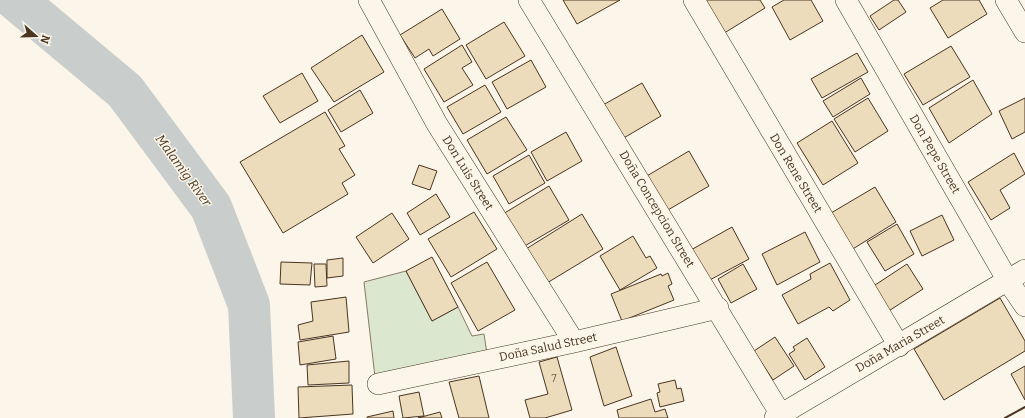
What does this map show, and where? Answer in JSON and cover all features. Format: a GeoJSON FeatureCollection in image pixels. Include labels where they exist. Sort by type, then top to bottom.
{"type":"FeatureCollection","features":[{"type":"Feature","properties":{"kind":"street","name":"Don Luis Street"},"geometry":{"type":"LineString","coordinates":[[369,0],[437,124],[574,342]]}},
{"type":"Feature","properties":{"kind":"street","name":"Doña Concepcion Street"},"geometry":{"type":"LineString","coordinates":[[529,0],[718,308],[779,417]]}},
{"type":"Feature","properties":{"kind":"street","name":"Don Rene Street"},"geometry":{"type":"LineString","coordinates":[[694,0],[899,346]]}},
{"type":"Feature","properties":{"kind":"street","name":"Don Pepe Street"},"geometry":{"type":"LineString","coordinates":[[846,0],[1017,276],[1025,306]]}},
{"type":"Feature","properties":{"kind":"street"},"geometry":{"type":"LineString","coordinates":[[1006,0],[1025,32]]}},
{"type":"Feature","properties":{"kind":"street","name":"Doña Maria Street"},"geometry":{"type":"LineString","coordinates":[[779,417],[1017,276]]}},
{"type":"Feature","properties":{"kind":"street","name":"Doña Salud Street"},"geometry":{"type":"LineString","coordinates":[[378,384],[574,342],[718,308]]}},
{"type":"Feature","properties":{"kind":"green space"},"geometry":{"type":"Polygon","coordinates":[[[406,271],[432,321],[458,307],[472,336],[484,334],[487,354],[375,377],[364,282],[406,271]]]}},
{"type":"Feature","properties":{"kind":"building"},"geometry":{"type":"Polygon","coordinates":[[[563,0],[620,0],[577,24],[563,0]]]}},
{"type":"Feature","properties":{"kind":"building"},"geometry":{"type":"Polygon","coordinates":[[[704,0],[760,0],[765,8],[721,35],[704,0]]]}},
{"type":"Feature","properties":{"kind":"building"},"geometry":{"type":"Polygon","coordinates":[[[784,0],[811,0],[823,21],[790,40],[772,7],[784,0]]]}},
{"type":"Feature","properties":{"kind":"building"},"geometry":{"type":"Polygon","coordinates":[[[894,0],[898,0],[906,12],[879,30],[870,16],[894,0]]]}},
{"type":"Feature","properties":{"kind":"building"},"geometry":{"type":"Polygon","coordinates":[[[943,0],[979,0],[987,14],[948,38],[930,8],[943,0]]]}},
{"type":"Feature","properties":{"kind":"building"},"geometry":{"type":"Polygon","coordinates":[[[442,9],[460,39],[433,56],[429,49],[415,58],[400,35],[442,9]]]}},
{"type":"Feature","properties":{"kind":"building"},"geometry":{"type":"Polygon","coordinates":[[[504,22],[525,56],[486,79],[466,45],[504,22]]]}},
{"type":"Feature","properties":{"kind":"building"},"geometry":{"type":"Polygon","coordinates":[[[362,35],[384,72],[334,102],[311,68],[362,35]]]}},
{"type":"Feature","properties":{"kind":"building"},"geometry":{"type":"Polygon","coordinates":[[[462,45],[472,62],[462,68],[473,85],[444,102],[424,69],[462,45]]]}},
{"type":"Feature","properties":{"kind":"building"},"geometry":{"type":"Polygon","coordinates":[[[951,46],[970,77],[923,105],[904,74],[951,46]]]}},
{"type":"Feature","properties":{"kind":"building"},"geometry":{"type":"Polygon","coordinates":[[[857,53],[868,72],[822,98],[811,79],[857,53]]]}},
{"type":"Feature","properties":{"kind":"building"},"geometry":{"type":"Polygon","coordinates":[[[531,60],[546,87],[507,109],[492,82],[531,60]]]}},
{"type":"Feature","properties":{"kind":"building"},"geometry":{"type":"Polygon","coordinates":[[[302,73],[318,101],[280,123],[263,96],[302,73]]]}},
{"type":"Feature","properties":{"kind":"building"},"geometry":{"type":"Polygon","coordinates":[[[861,78],[870,94],[833,117],[823,101],[861,78]]]}},
{"type":"Feature","properties":{"kind":"building"},"geometry":{"type":"Polygon","coordinates":[[[973,80],[992,114],[949,143],[929,108],[973,80]]]}},
{"type":"Feature","properties":{"kind":"building"},"geometry":{"type":"Polygon","coordinates":[[[642,83],[661,116],[622,139],[603,105],[642,83]]]}},
{"type":"Feature","properties":{"kind":"building"},"geometry":{"type":"Polygon","coordinates":[[[485,85],[501,112],[463,134],[447,107],[485,85]]]}},
{"type":"Feature","properties":{"kind":"building"},"geometry":{"type":"Polygon","coordinates":[[[360,90],[373,113],[341,132],[328,110],[360,90]]]}},
{"type":"Feature","properties":{"kind":"building"},"geometry":{"type":"Polygon","coordinates":[[[868,98],[888,131],[855,152],[834,119],[868,98]]]}},
{"type":"Feature","properties":{"kind":"building"},"geometry":{"type":"Polygon","coordinates":[[[1025,98],[1025,132],[1012,139],[999,111],[1025,98]]]}},
{"type":"Feature","properties":{"kind":"building"},"geometry":{"type":"Polygon","coordinates":[[[325,112],[345,146],[339,149],[355,175],[342,183],[348,194],[283,233],[240,162],[325,112]]]}},
{"type":"Feature","properties":{"kind":"building"},"geometry":{"type":"Polygon","coordinates":[[[506,117],[527,150],[487,174],[467,140],[506,117]]]}},
{"type":"Feature","properties":{"kind":"building"},"geometry":{"type":"Polygon","coordinates":[[[832,121],[858,163],[823,185],[797,143],[832,121]]]}},
{"type":"Feature","properties":{"kind":"building"},"geometry":{"type":"Polygon","coordinates":[[[566,132],[582,161],[547,181],[531,152],[566,132]]]}},
{"type":"Feature","properties":{"kind":"building"},"geometry":{"type":"Polygon","coordinates":[[[689,151],[709,186],[661,214],[640,180],[689,151]]]}},
{"type":"Feature","properties":{"kind":"building"},"geometry":{"type":"Polygon","coordinates":[[[1014,153],[1025,174],[1000,190],[1010,208],[991,220],[968,182],[1014,153]]]}},
{"type":"Feature","properties":{"kind":"building"},"geometry":{"type":"Polygon","coordinates":[[[529,155],[545,183],[509,204],[493,176],[529,155]]]}},
{"type":"Feature","properties":{"kind":"building"},"geometry":{"type":"Polygon","coordinates":[[[419,165],[437,171],[430,190],[412,184],[419,165]]]}},
{"type":"Feature","properties":{"kind":"building"},"geometry":{"type":"Polygon","coordinates":[[[549,186],[569,220],[523,247],[503,214],[549,186]]]}},
{"type":"Feature","properties":{"kind":"building"},"geometry":{"type":"Polygon","coordinates":[[[875,187],[896,222],[848,252],[826,216],[875,187]]]}},
{"type":"Feature","properties":{"kind":"building"},"geometry":{"type":"Polygon","coordinates":[[[436,194],[450,217],[420,235],[407,213],[436,194]]]}},
{"type":"Feature","properties":{"kind":"building"},"geometry":{"type":"Polygon","coordinates":[[[474,212],[497,249],[451,277],[428,239],[474,212]]]}},
{"type":"Feature","properties":{"kind":"building"},"geometry":{"type":"Polygon","coordinates":[[[392,213],[409,239],[373,263],[356,237],[392,213]]]}},
{"type":"Feature","properties":{"kind":"building"},"geometry":{"type":"Polygon","coordinates":[[[582,214],[603,249],[547,283],[526,249],[582,214]]]}},
{"type":"Feature","properties":{"kind":"building"},"geometry":{"type":"Polygon","coordinates":[[[942,215],[954,240],[922,256],[910,231],[942,215]]]}},
{"type":"Feature","properties":{"kind":"building"},"geometry":{"type":"Polygon","coordinates":[[[897,224],[914,254],[885,271],[867,242],[897,224]]]}},
{"type":"Feature","properties":{"kind":"building"},"geometry":{"type":"Polygon","coordinates":[[[732,227],[749,259],[706,282],[689,251],[732,227]]]}},
{"type":"Feature","properties":{"kind":"building"},"geometry":{"type":"Polygon","coordinates":[[[805,232],[820,262],[777,285],[762,254],[805,232]]]}},
{"type":"Feature","properties":{"kind":"building"},"geometry":{"type":"Polygon","coordinates":[[[633,236],[646,258],[650,256],[657,268],[620,290],[600,256],[633,236]]]}},
{"type":"Feature","properties":{"kind":"building"},"geometry":{"type":"Polygon","coordinates":[[[432,257],[458,307],[432,321],[406,271],[432,257]]]}},
{"type":"Feature","properties":{"kind":"building"},"geometry":{"type":"Polygon","coordinates":[[[343,258],[343,276],[327,278],[327,260],[343,258]]]}},
{"type":"Feature","properties":{"kind":"building"},"geometry":{"type":"Polygon","coordinates":[[[281,262],[312,263],[310,285],[280,284],[281,262]]]}},
{"type":"Feature","properties":{"kind":"building"},"geometry":{"type":"Polygon","coordinates":[[[487,262],[515,310],[478,331],[451,283],[487,262]]]}},
{"type":"Feature","properties":{"kind":"building"},"geometry":{"type":"Polygon","coordinates":[[[830,263],[850,300],[833,311],[829,307],[798,324],[782,295],[811,279],[810,274],[830,263]]]}},
{"type":"Feature","properties":{"kind":"building"},"geometry":{"type":"Polygon","coordinates":[[[314,264],[326,264],[327,286],[315,287],[314,264]]]}},
{"type":"Feature","properties":{"kind":"building"},"geometry":{"type":"Polygon","coordinates":[[[743,264],[757,289],[731,303],[718,279],[743,264]]]}},
{"type":"Feature","properties":{"kind":"building"},"geometry":{"type":"Polygon","coordinates":[[[907,264],[923,289],[887,312],[872,287],[907,264]]]}},
{"type":"Feature","properties":{"kind":"building"},"geometry":{"type":"Polygon","coordinates":[[[668,273],[672,284],[668,286],[674,300],[622,321],[611,294],[661,274],[662,276],[668,273]]]}},
{"type":"Feature","properties":{"kind":"building"},"geometry":{"type":"Polygon","coordinates":[[[346,297],[349,332],[300,340],[298,325],[313,321],[311,302],[346,297]]]}},
{"type":"Feature","properties":{"kind":"building"},"geometry":{"type":"Polygon","coordinates":[[[1000,298],[1025,341],[1025,351],[944,400],[914,349],[1000,298]]]}},
{"type":"Feature","properties":{"kind":"building"},"geometry":{"type":"Polygon","coordinates":[[[333,336],[336,359],[300,365],[298,342],[333,336]]]}},
{"type":"Feature","properties":{"kind":"building"},"geometry":{"type":"Polygon","coordinates":[[[775,337],[794,366],[773,380],[754,351],[775,337]]]}},
{"type":"Feature","properties":{"kind":"building"},"geometry":{"type":"Polygon","coordinates":[[[807,338],[825,367],[805,380],[789,354],[795,350],[793,347],[807,338]]]}},
{"type":"Feature","properties":{"kind":"building"},"geometry":{"type":"Polygon","coordinates":[[[616,347],[632,396],[604,406],[590,357],[616,347]]]}},
{"type":"Feature","properties":{"kind":"building"},"geometry":{"type":"Polygon","coordinates":[[[557,357],[572,410],[545,418],[530,418],[525,400],[548,394],[539,362],[557,357]]]}},
{"type":"Feature","properties":{"kind":"building"},"geometry":{"type":"Polygon","coordinates":[[[349,361],[349,383],[308,385],[307,365],[349,361]]]}},
{"type":"Feature","properties":{"kind":"building"},"geometry":{"type":"Polygon","coordinates":[[[1025,366],[1025,400],[1011,374],[1025,366]]]}},
{"type":"Feature","properties":{"kind":"building"},"geometry":{"type":"Polygon","coordinates":[[[479,376],[489,418],[459,418],[449,382],[479,376]]]}},
{"type":"Feature","properties":{"kind":"building"},"geometry":{"type":"Polygon","coordinates":[[[675,380],[677,389],[681,388],[684,401],[660,407],[657,393],[660,392],[658,384],[675,380]]]}},
{"type":"Feature","properties":{"kind":"building"},"geometry":{"type":"Polygon","coordinates":[[[352,385],[353,414],[299,418],[298,387],[352,385]]]}},
{"type":"Feature","properties":{"kind":"building"},"geometry":{"type":"Polygon","coordinates":[[[419,392],[424,416],[403,418],[399,396],[419,392]]]}},
{"type":"Feature","properties":{"kind":"building"},"geometry":{"type":"Polygon","coordinates":[[[651,399],[655,412],[665,409],[668,418],[619,418],[617,410],[651,399]]]}},
{"type":"Feature","properties":{"kind":"building"},"geometry":{"type":"Polygon","coordinates":[[[393,411],[394,418],[367,418],[367,417],[393,411]]]}},
{"type":"Feature","properties":{"kind":"building"},"geometry":{"type":"Polygon","coordinates":[[[440,412],[442,418],[418,418],[440,412]]]}},
{"type":"Feature","properties":{"kind":"waterway","name":"Malamig River"},"geometry":{"type":"LineString","coordinates":[[16,0],[125,91],[211,207],[249,305],[254,418]]}},
{"type":"Feature","properties":{"kind":"wall"},"geometry":{"type":"LineString","coordinates":[[1005,418],[1025,407]]}}]}
